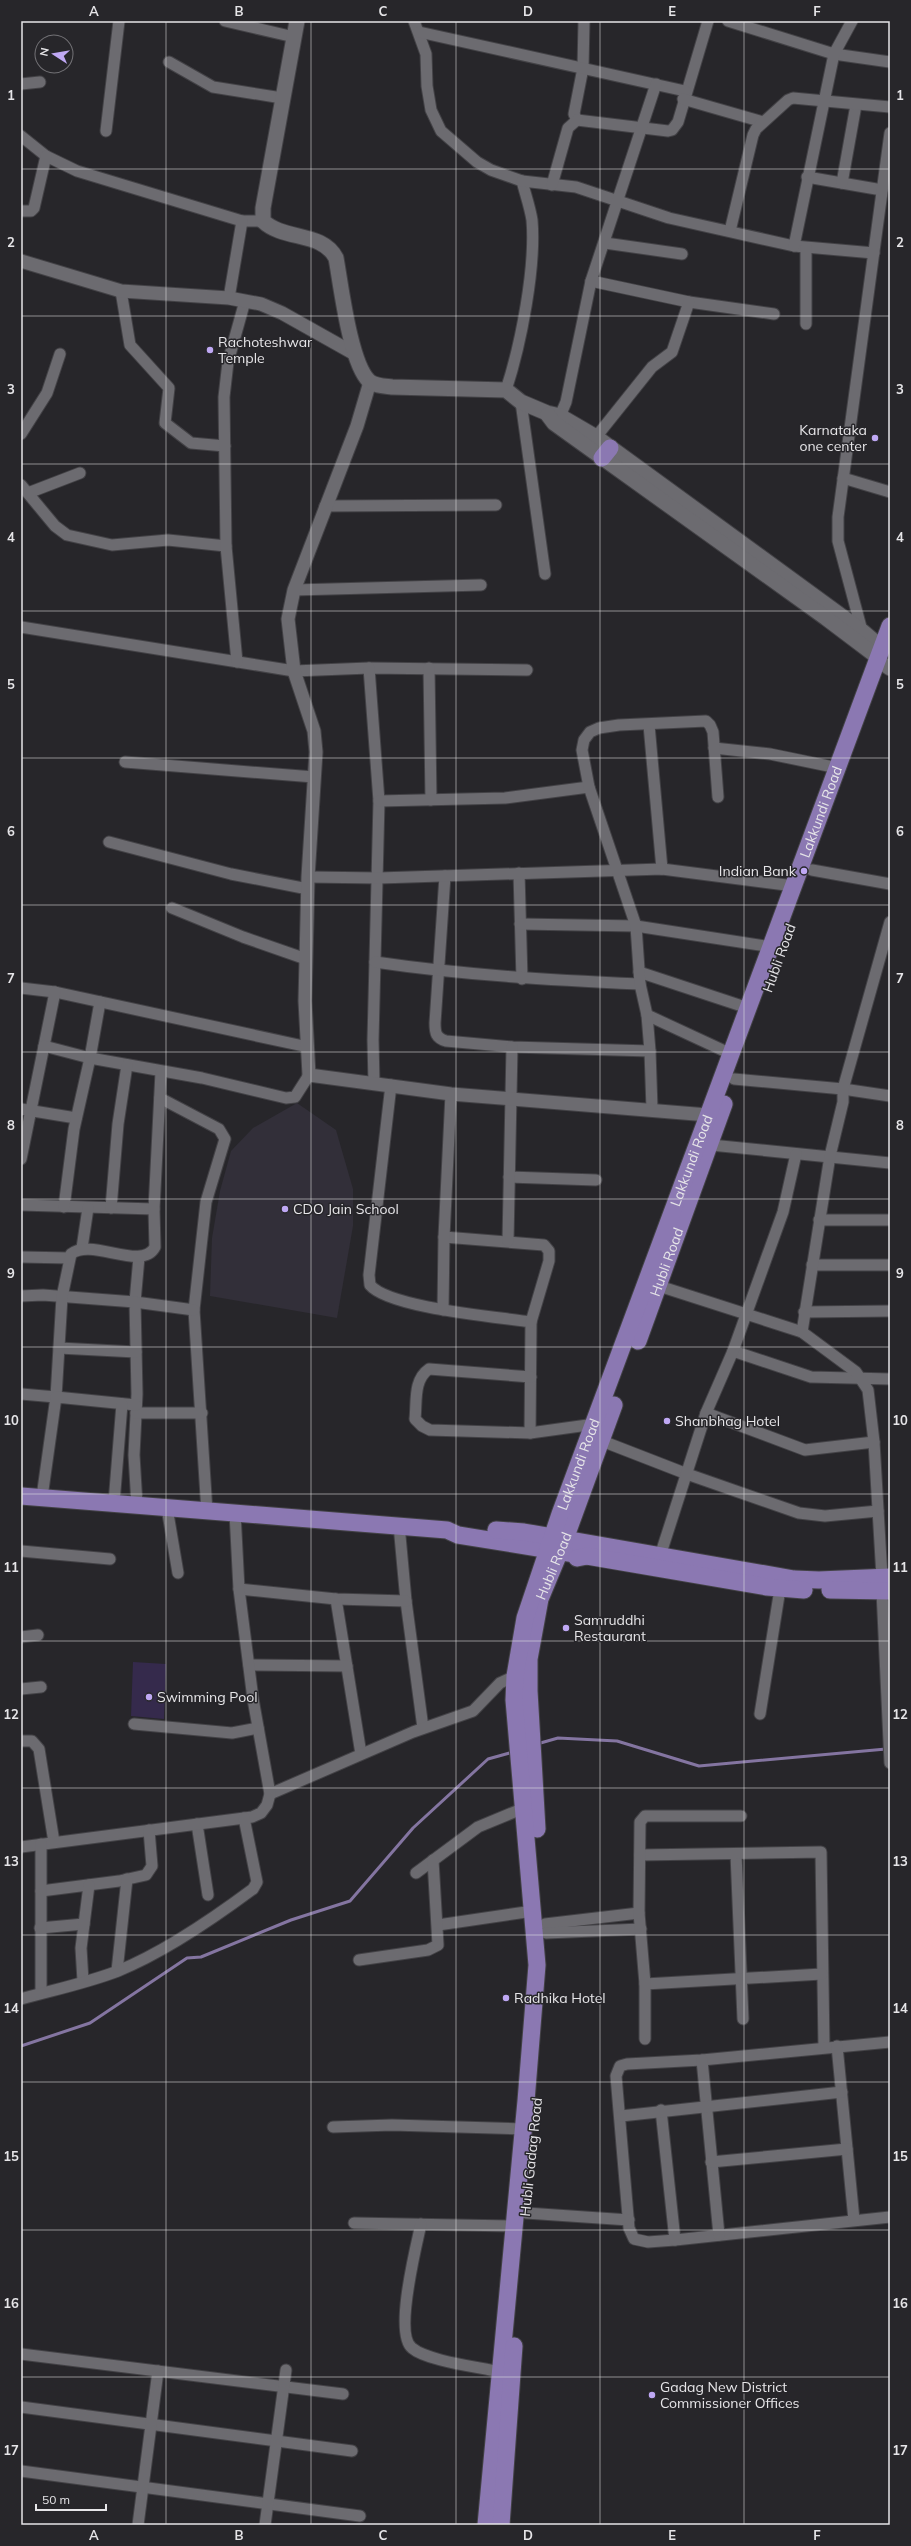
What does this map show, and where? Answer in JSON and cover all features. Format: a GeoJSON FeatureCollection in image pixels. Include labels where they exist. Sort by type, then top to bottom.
{"type":"FeatureCollection","features":[{"type":"Feature","properties":{"kind":"main road"},"geometry":{"type":"LineString","coordinates":[[297,21],[263,208],[263,221],[275,229],[318,242],[333,252],[336,258],[355,354],[362,373],[370,382],[380,386],[392,387],[506,390],[521,402],[553,414],[596,437],[606,453],[826,618],[886,659]]}},
{"type":"Feature","properties":{"kind":"main road"},"geometry":{"type":"LineString","coordinates":[[553,414],[554,423],[606,453],[862,631],[886,659]]}},
{"type":"Feature","properties":{"kind":"main road","name":"Lakkundi Road"},"geometry":{"type":"LineString","coordinates":[[568,1514],[595,1424],[708,1115],[838,768],[886,659],[890,626]]}},
{"type":"Feature","properties":{"kind":"main road","name":"Hubli Road"},"geometry":{"type":"LineString","coordinates":[[528,1785],[531,1652],[543,1578],[568,1514],[602,1440],[812,870],[886,659]]}},
{"type":"Feature","properties":{"kind":"main road"},"geometry":{"type":"LineString","coordinates":[[21,1496],[447,1530],[458,1535],[523,1538],[780,1589],[886,1584]]}},
{"type":"Feature","properties":{"kind":"main road"},"geometry":{"type":"LineString","coordinates":[[523,1538],[568,1514],[589,1550]]}},
{"type":"Feature","properties":{"kind":"main road"},"geometry":{"type":"LineString","coordinates":[[523,1538],[534,1554],[543,1578]]}},
{"type":"Feature","properties":{"kind":"main road"},"geometry":{"type":"LineString","coordinates":[[528,1785],[514,1700],[515,1676],[525,1618],[543,1578],[589,1550],[660,1556],[794,1579],[886,1584]]}},
{"type":"Feature","properties":{"kind":"main road","name":"Hubli Gadag Road"},"geometry":{"type":"LineString","coordinates":[[486,2525],[537,1965],[524,1808],[528,1785]]}},
{"type":"Feature","properties":{"kind":"main road","name":"Hubli Gadag Road"},"geometry":{"type":"LineString","coordinates":[[501,2525],[546,1984],[546,1928],[528,1785]]}},
{"type":"Feature","properties":{"kind":"street"},"geometry":{"type":"LineString","coordinates":[[106,131],[119,21]]}},
{"type":"Feature","properties":{"kind":"street"},"geometry":{"type":"LineString","coordinates":[[225,21],[294,37]]}},
{"type":"Feature","properties":{"kind":"street"},"geometry":{"type":"LineString","coordinates":[[414,21],[426,54],[427,86],[431,110],[441,131],[477,162],[491,170],[522,181],[576,187],[619,200],[669,218],[794,246],[874,253]]}},
{"type":"Feature","properties":{"kind":"street"},"geometry":{"type":"LineString","coordinates":[[577,120],[575,108],[583,68],[584,21]]}},
{"type":"Feature","properties":{"kind":"street"},"geometry":{"type":"LineString","coordinates":[[552,185],[568,128],[577,120],[672,130],[678,122],[684,95],[708,21]]}},
{"type":"Feature","properties":{"kind":"street"},"geometry":{"type":"LineString","coordinates":[[728,21],[834,54],[890,62]]}},
{"type":"Feature","properties":{"kind":"street"},"geometry":{"type":"LineString","coordinates":[[794,246],[807,177],[834,54],[852,21]]}},
{"type":"Feature","properties":{"kind":"street"},"geometry":{"type":"LineString","coordinates":[[419,32],[656,84],[764,122]]}},
{"type":"Feature","properties":{"kind":"street"},"geometry":{"type":"LineString","coordinates":[[169,62],[213,87],[282,98]]}},
{"type":"Feature","properties":{"kind":"street"},"geometry":{"type":"LineString","coordinates":[[21,84],[40,82]]}},
{"type":"Feature","properties":{"kind":"street"},"geometry":{"type":"LineString","coordinates":[[553,414],[566,402],[592,281],[644,126],[656,84]]}},
{"type":"Feature","properties":{"kind":"street"},"geometry":{"type":"LineString","coordinates":[[730,231],[753,135],[764,122],[793,98],[890,107]]}},
{"type":"Feature","properties":{"kind":"street"},"geometry":{"type":"LineString","coordinates":[[842,183],[856,105]]}},
{"type":"Feature","properties":{"kind":"street"},"geometry":{"type":"LineString","coordinates":[[862,631],[838,542],[838,517],[890,133]]}},
{"type":"Feature","properties":{"kind":"street"},"geometry":{"type":"LineString","coordinates":[[23,140],[46,156],[77,171],[242,221],[263,221]]}},
{"type":"Feature","properties":{"kind":"street"},"geometry":{"type":"LineString","coordinates":[[21,211],[31,211],[34,208],[46,156]]}},
{"type":"Feature","properties":{"kind":"street"},"geometry":{"type":"LineString","coordinates":[[807,177],[882,190]]}},
{"type":"Feature","properties":{"kind":"street"},"geometry":{"type":"LineString","coordinates":[[506,390],[527,293],[532,256],[532,218],[522,181]]}},
{"type":"Feature","properties":{"kind":"street"},"geometry":{"type":"LineString","coordinates":[[229,298],[242,221]]}},
{"type":"Feature","properties":{"kind":"street"},"geometry":{"type":"LineString","coordinates":[[605,243],[682,254]]}},
{"type":"Feature","properties":{"kind":"street"},"geometry":{"type":"LineString","coordinates":[[806,248],[806,324]]}},
{"type":"Feature","properties":{"kind":"street"},"geometry":{"type":"LineString","coordinates":[[21,261],[121,291],[229,298],[261,304],[282,313],[355,354]]}},
{"type":"Feature","properties":{"kind":"street"},"geometry":{"type":"LineString","coordinates":[[592,281],[689,302],[774,314]]}},
{"type":"Feature","properties":{"kind":"street"},"geometry":{"type":"LineString","coordinates":[[121,291],[130,345],[169,388],[165,423],[191,443],[225,446]]}},
{"type":"Feature","properties":{"kind":"street"},"geometry":{"type":"LineString","coordinates":[[237,662],[226,546],[225,380],[231,348],[245,301]]}},
{"type":"Feature","properties":{"kind":"street"},"geometry":{"type":"LineString","coordinates":[[596,437],[652,368],[672,352],[689,302]]}},
{"type":"Feature","properties":{"kind":"street"},"geometry":{"type":"LineString","coordinates":[[21,434],[47,394],[60,354]]}},
{"type":"Feature","properties":{"kind":"street"},"geometry":{"type":"LineString","coordinates":[[44,1046],[90,1058],[161,1072],[202,1078],[286,1098],[295,1097],[309,1075],[305,1001],[308,883],[314,777],[314,731],[294,671],[288,619],[294,590],[357,426],[370,382]]}},
{"type":"Feature","properties":{"kind":"street"},"geometry":{"type":"LineString","coordinates":[[521,402],[545,574]]}},
{"type":"Feature","properties":{"kind":"street"},"geometry":{"type":"LineString","coordinates":[[80,473],[24,489],[55,526],[67,535],[112,546],[168,540],[226,546]]}},
{"type":"Feature","properties":{"kind":"street"},"geometry":{"type":"LineString","coordinates":[[843,478],[890,492]]}},
{"type":"Feature","properties":{"kind":"street"},"geometry":{"type":"LineString","coordinates":[[325,506],[496,505]]}},
{"type":"Feature","properties":{"kind":"street"},"geometry":{"type":"LineString","coordinates":[[294,590],[481,585]]}},
{"type":"Feature","properties":{"kind":"street"},"geometry":{"type":"LineString","coordinates":[[21,627],[294,671],[369,668],[527,670]]}},
{"type":"Feature","properties":{"kind":"street"},"geometry":{"type":"LineString","coordinates":[[369,668],[379,801],[379,878],[375,962],[374,1083]]}},
{"type":"Feature","properties":{"kind":"street"},"geometry":{"type":"LineString","coordinates":[[430,668],[431,800]]}},
{"type":"Feature","properties":{"kind":"street"},"geometry":{"type":"LineString","coordinates":[[652,1109],[647,1015],[640,984],[636,926],[589,787],[582,750],[584,740],[590,732],[619,725],[706,721],[710,725],[713,732],[718,797]]}},
{"type":"Feature","properties":{"kind":"street"},"geometry":{"type":"LineString","coordinates":[[650,724],[662,869]]}},
{"type":"Feature","properties":{"kind":"street"},"geometry":{"type":"LineString","coordinates":[[714,748],[770,754],[838,768]]}},
{"type":"Feature","properties":{"kind":"street"},"geometry":{"type":"LineString","coordinates":[[125,762],[314,777]]}},
{"type":"Feature","properties":{"kind":"street"},"geometry":{"type":"LineString","coordinates":[[379,801],[505,798],[589,787]]}},
{"type":"Feature","properties":{"kind":"street"},"geometry":{"type":"LineString","coordinates":[[109,842],[231,874],[308,883],[379,878],[519,873],[617,872],[662,869],[794,886]]}},
{"type":"Feature","properties":{"kind":"street"},"geometry":{"type":"LineString","coordinates":[[812,870],[890,884]]}},
{"type":"Feature","properties":{"kind":"street"},"geometry":{"type":"LineString","coordinates":[[519,873],[522,979]]}},
{"type":"Feature","properties":{"kind":"street"},"geometry":{"type":"LineString","coordinates":[[445,876],[435,1032],[439,1039],[446,1041],[512,1047],[650,1052]]}},
{"type":"Feature","properties":{"kind":"street"},"geometry":{"type":"LineString","coordinates":[[172,908],[242,937],[306,959]]}},
{"type":"Feature","properties":{"kind":"street"},"geometry":{"type":"LineString","coordinates":[[802,1332],[830,1156],[843,1102],[843,1089],[890,922]]}},
{"type":"Feature","properties":{"kind":"street"},"geometry":{"type":"LineString","coordinates":[[520,924],[636,926],[772,947]]}},
{"type":"Feature","properties":{"kind":"street"},"geometry":{"type":"LineString","coordinates":[[375,962],[438,971],[522,979],[640,984]]}},
{"type":"Feature","properties":{"kind":"street"},"geometry":{"type":"LineString","coordinates":[[639,972],[748,1008]]}},
{"type":"Feature","properties":{"kind":"street"},"geometry":{"type":"LineString","coordinates":[[21,988],[55,992],[308,1047]]}},
{"type":"Feature","properties":{"kind":"street"},"geometry":{"type":"LineString","coordinates":[[21,1159],[26,1110],[44,1046],[55,992]]}},
{"type":"Feature","properties":{"kind":"street"},"geometry":{"type":"LineString","coordinates":[[64,1207],[76,1118],[90,1058],[100,1002]]}},
{"type":"Feature","properties":{"kind":"street"},"geometry":{"type":"LineString","coordinates":[[647,1015],[731,1054]]}},
{"type":"Feature","properties":{"kind":"street"},"geometry":{"type":"LineString","coordinates":[[508,1241],[512,1047]]}},
{"type":"Feature","properties":{"kind":"street"},"geometry":{"type":"LineString","coordinates":[[111,1208],[118,1124],[127,1065]]}},
{"type":"Feature","properties":{"kind":"street"},"geometry":{"type":"LineString","coordinates":[[42,1497],[56,1397],[62,1296],[69,1258],[76,1250],[82,1248],[139,1257],[149,1253],[155,1247],[154,1209],[161,1072]]}},
{"type":"Feature","properties":{"kind":"street"},"geometry":{"type":"LineString","coordinates":[[309,1075],[451,1094],[652,1109],[708,1115]]}},
{"type":"Feature","properties":{"kind":"street"},"geometry":{"type":"LineString","coordinates":[[734,1079],[843,1089],[890,1096]]}},
{"type":"Feature","properties":{"kind":"street"},"geometry":{"type":"LineString","coordinates":[[390,1085],[370,1285],[382,1295],[443,1310],[531,1322]]}},
{"type":"Feature","properties":{"kind":"street"},"geometry":{"type":"LineString","coordinates":[[443,1310],[444,1237],[451,1094]]}},
{"type":"Feature","properties":{"kind":"street"},"geometry":{"type":"LineString","coordinates":[[160,1098],[219,1129],[225,1139],[206,1202],[194,1310],[202,1412],[207,1512]]}},
{"type":"Feature","properties":{"kind":"street"},"geometry":{"type":"LineString","coordinates":[[26,1110],[76,1118]]}},
{"type":"Feature","properties":{"kind":"street"},"geometry":{"type":"LineString","coordinates":[[711,1145],[890,1163]]}},
{"type":"Feature","properties":{"kind":"street"},"geometry":{"type":"LineString","coordinates":[[660,1556],[706,1413],[733,1351],[783,1212],[796,1154]]}},
{"type":"Feature","properties":{"kind":"street"},"geometry":{"type":"LineString","coordinates":[[509,1177],[596,1180]]}},
{"type":"Feature","properties":{"kind":"street"},"geometry":{"type":"LineString","coordinates":[[21,1205],[154,1209]]}},
{"type":"Feature","properties":{"kind":"street"},"geometry":{"type":"LineString","coordinates":[[82,1248],[88,1208]]}},
{"type":"Feature","properties":{"kind":"street"},"geometry":{"type":"LineString","coordinates":[[819,1220],[890,1220]]}},
{"type":"Feature","properties":{"kind":"street"},"geometry":{"type":"LineString","coordinates":[[444,1237],[544,1245],[549,1251],[549,1261],[531,1322],[530,1433]]}},
{"type":"Feature","properties":{"kind":"street"},"geometry":{"type":"LineString","coordinates":[[21,1257],[69,1258]]}},
{"type":"Feature","properties":{"kind":"street"},"geometry":{"type":"LineString","coordinates":[[137,1505],[134,1455],[136,1409],[135,1302],[139,1257]]}},
{"type":"Feature","properties":{"kind":"street"},"geometry":{"type":"LineString","coordinates":[[812,1265],[890,1265]]}},
{"type":"Feature","properties":{"kind":"street"},"geometry":{"type":"LineString","coordinates":[[658,1286],[746,1316],[802,1332],[856,1372],[863,1380],[868,1390],[874,1442],[878,1511],[886,1584],[888,1735],[890,1763]]}},
{"type":"Feature","properties":{"kind":"street"},"geometry":{"type":"LineString","coordinates":[[21,1296],[62,1296],[135,1302],[194,1310]]}},
{"type":"Feature","properties":{"kind":"street"},"geometry":{"type":"LineString","coordinates":[[804,1312],[890,1311]]}},
{"type":"Feature","properties":{"kind":"street"},"geometry":{"type":"LineString","coordinates":[[59,1348],[136,1352]]}},
{"type":"Feature","properties":{"kind":"street"},"geometry":{"type":"LineString","coordinates":[[733,1351],[799,1375],[863,1380],[890,1379]]}},
{"type":"Feature","properties":{"kind":"street"},"geometry":{"type":"LineString","coordinates":[[531,1377],[429,1369],[422,1374],[418,1382],[415,1419],[422,1426],[430,1430],[530,1433],[595,1424]]}},
{"type":"Feature","properties":{"kind":"street"},"geometry":{"type":"LineString","coordinates":[[21,1394],[122,1404],[136,1409],[202,1412]]}},
{"type":"Feature","properties":{"kind":"street"},"geometry":{"type":"LineString","coordinates":[[114,1503],[122,1404]]}},
{"type":"Feature","properties":{"kind":"street"},"geometry":{"type":"LineString","coordinates":[[706,1413],[805,1450],[874,1442]]}},
{"type":"Feature","properties":{"kind":"street"},"geometry":{"type":"LineString","coordinates":[[602,1440],[687,1474],[813,1515],[878,1511]]}},
{"type":"Feature","properties":{"kind":"street"},"geometry":{"type":"LineString","coordinates":[[167,1508],[178,1572]]}},
{"type":"Feature","properties":{"kind":"street"},"geometry":{"type":"LineString","coordinates":[[21,1847],[244,1818],[261,1813],[267,1805],[270,1794],[258,1728],[239,1589],[235,1513]]}},
{"type":"Feature","properties":{"kind":"street"},"geometry":{"type":"LineString","coordinates":[[400,1526],[406,1601],[423,1728]]}},
{"type":"Feature","properties":{"kind":"street"},"geometry":{"type":"LineString","coordinates":[[21,1551],[110,1559]]}},
{"type":"Feature","properties":{"kind":"street"},"geometry":{"type":"LineString","coordinates":[[239,1589],[336,1599],[406,1601]]}},
{"type":"Feature","properties":{"kind":"street"},"geometry":{"type":"LineString","coordinates":[[760,1714],[780,1589]]}},
{"type":"Feature","properties":{"kind":"street"},"geometry":{"type":"LineString","coordinates":[[336,1599],[361,1754]]}},
{"type":"Feature","properties":{"kind":"street"},"geometry":{"type":"LineString","coordinates":[[21,1637],[38,1634]]}},
{"type":"Feature","properties":{"kind":"street"},"geometry":{"type":"LineString","coordinates":[[249,1665],[347,1666]]}},
{"type":"Feature","properties":{"kind":"street"},"geometry":{"type":"LineString","coordinates":[[270,1794],[423,1728],[473,1711],[500,1683],[515,1676]]}},
{"type":"Feature","properties":{"kind":"street"},"geometry":{"type":"LineString","coordinates":[[21,1689],[42,1687]]}},
{"type":"Feature","properties":{"kind":"street"},"geometry":{"type":"LineString","coordinates":[[134,1724],[232,1733],[258,1728]]}},
{"type":"Feature","properties":{"kind":"street"},"geometry":{"type":"LineString","coordinates":[[21,1742],[32,1741],[38,1749],[54,1842]]}},
{"type":"Feature","properties":{"kind":"street"},"geometry":{"type":"LineString","coordinates":[[416,1873],[478,1827],[524,1808]]}},
{"type":"Feature","properties":{"kind":"street"},"geometry":{"type":"LineString","coordinates":[[645,2039],[645,1984],[640,1929],[640,1822],[645,1816],[741,1816]]}},
{"type":"Feature","properties":{"kind":"street"},"geometry":{"type":"LineString","coordinates":[[21,1999],[117,1971],[182,1936],[253,1889],[257,1882],[244,1818]]}},
{"type":"Feature","properties":{"kind":"street"},"geometry":{"type":"LineString","coordinates":[[197,1824],[208,1895]]}},
{"type":"Feature","properties":{"kind":"street"},"geometry":{"type":"LineString","coordinates":[[41,1891],[89,1885],[146,1875],[152,1866],[149,1830]]}},
{"type":"Feature","properties":{"kind":"street"},"geometry":{"type":"LineString","coordinates":[[41,1844],[41,1993]]}},
{"type":"Feature","properties":{"kind":"street"},"geometry":{"type":"LineString","coordinates":[[640,1854],[821,1852],[824,2047]]}},
{"type":"Feature","properties":{"kind":"street"},"geometry":{"type":"LineString","coordinates":[[736,1854],[743,2019]]}},
{"type":"Feature","properties":{"kind":"street"},"geometry":{"type":"LineString","coordinates":[[359,1960],[433,1948],[438,1945],[439,1940],[433,1860]]}},
{"type":"Feature","properties":{"kind":"street"},"geometry":{"type":"LineString","coordinates":[[117,1971],[127,1879]]}},
{"type":"Feature","properties":{"kind":"street"},"geometry":{"type":"LineString","coordinates":[[83,1981],[81,1948],[89,1885]]}},
{"type":"Feature","properties":{"kind":"street"},"geometry":{"type":"LineString","coordinates":[[438,1925],[533,1911]]}},
{"type":"Feature","properties":{"kind":"street"},"geometry":{"type":"LineString","coordinates":[[546,1928],[640,1913]]}},
{"type":"Feature","properties":{"kind":"street"},"geometry":{"type":"LineString","coordinates":[[40,1928],[84,1924]]}},
{"type":"Feature","properties":{"kind":"street"},"geometry":{"type":"LineString","coordinates":[[546,1928],[640,1929]]}},
{"type":"Feature","properties":{"kind":"street"},"geometry":{"type":"LineString","coordinates":[[645,1984],[822,1974]]}},
{"type":"Feature","properties":{"kind":"street"},"geometry":{"type":"LineString","coordinates":[[890,2042],[824,2047],[702,2060],[627,2064],[620,2066],[616,2076],[621,2116],[629,2220],[631,2235],[634,2239],[648,2242],[675,2240],[854,2220],[890,2218]]}},
{"type":"Feature","properties":{"kind":"street"},"geometry":{"type":"LineString","coordinates":[[837,2046],[854,2220]]}},
{"type":"Feature","properties":{"kind":"street"},"geometry":{"type":"LineString","coordinates":[[702,2060],[719,2235]]}},
{"type":"Feature","properties":{"kind":"street"},"geometry":{"type":"LineString","coordinates":[[621,2116],[661,2110],[707,2107],[842,2092]]}},
{"type":"Feature","properties":{"kind":"street"},"geometry":{"type":"LineString","coordinates":[[661,2110],[675,2240]]}},
{"type":"Feature","properties":{"kind":"street"},"geometry":{"type":"LineString","coordinates":[[333,2127],[392,2125],[523,2129]]}},
{"type":"Feature","properties":{"kind":"street"},"geometry":{"type":"LineString","coordinates":[[711,2162],[847,2148]]}},
{"type":"Feature","properties":{"kind":"street"},"geometry":{"type":"LineString","coordinates":[[526,2213],[629,2220]]}},
{"type":"Feature","properties":{"kind":"street"},"geometry":{"type":"LineString","coordinates":[[354,2223],[514,2226]]}},
{"type":"Feature","properties":{"kind":"street"},"geometry":{"type":"LineString","coordinates":[[421,2224],[404,2318],[404,2337],[411,2348],[425,2355],[500,2372]]}},
{"type":"Feature","properties":{"kind":"street"},"geometry":{"type":"LineString","coordinates":[[21,2354],[343,2394]]}},
{"type":"Feature","properties":{"kind":"street"},"geometry":{"type":"LineString","coordinates":[[265,2525],[286,2370]]}},
{"type":"Feature","properties":{"kind":"street"},"geometry":{"type":"LineString","coordinates":[[138,2525],[158,2371]]}},
{"type":"Feature","properties":{"kind":"street"},"geometry":{"type":"LineString","coordinates":[[21,2407],[352,2451]]}},
{"type":"Feature","properties":{"kind":"street"},"geometry":{"type":"LineString","coordinates":[[21,2471],[360,2516]]}},
{"type":"Feature","properties":{"kind":"shaded area","name":"CDO Jain School"},"geometry":{"type":"Polygon","coordinates":[[[297,1103],[336,1130],[353,1189],[353,1226],[337,1318],[210,1296],[212,1238],[220,1191],[231,1151],[253,1128],[297,1103]]]}},
{"type":"Feature","properties":{"kind":"shaded area","name":"Swimming Pool"},"geometry":{"type":"Polygon","coordinates":[[[133,1662],[166,1664],[164,1719],[131,1716],[133,1662]]]}},
{"type":"Feature","properties":{"kind":"waterway"},"geometry":{"type":"LineString","coordinates":[[537,1744],[558,1738],[617,1741],[699,1766],[886,1749]]}},
{"type":"Feature","properties":{"kind":"waterway"},"geometry":{"type":"LineString","coordinates":[[21,2046],[90,2023],[187,1958],[201,1957],[291,1920],[350,1901],[413,1828],[488,1759],[513,1752]]}},
{"type":"Feature","properties":{"kind":"place","name":"Rachoteshwar Temple"},"geometry":{"type":"Point","coordinates":[210,350]}},
{"type":"Feature","properties":{"kind":"place","name":"Karnataka one center"},"geometry":{"type":"Point","coordinates":[875,438]}},
{"type":"Feature","properties":{"kind":"place","name":"Indian Bank"},"geometry":{"type":"Point","coordinates":[804,871]}},
{"type":"Feature","properties":{"kind":"place","name":"CDO Jain School"},"geometry":{"type":"Point","coordinates":[285,1209]}},
{"type":"Feature","properties":{"kind":"place","name":"Shanbhag Hotel"},"geometry":{"type":"Point","coordinates":[667,1421]}},
{"type":"Feature","properties":{"kind":"place","name":"Samruddhi Restaurant"},"geometry":{"type":"Point","coordinates":[566,1628]}},
{"type":"Feature","properties":{"kind":"place","name":"Swimming Pool"},"geometry":{"type":"Point","coordinates":[149,1697]}},
{"type":"Feature","properties":{"kind":"place","name":"Radhika Hotel"},"geometry":{"type":"Point","coordinates":[506,1998]}},
{"type":"Feature","properties":{"kind":"place","name":"Gadag New District Commissioner Offices"},"geometry":{"type":"Point","coordinates":[652,2395]}}]}
